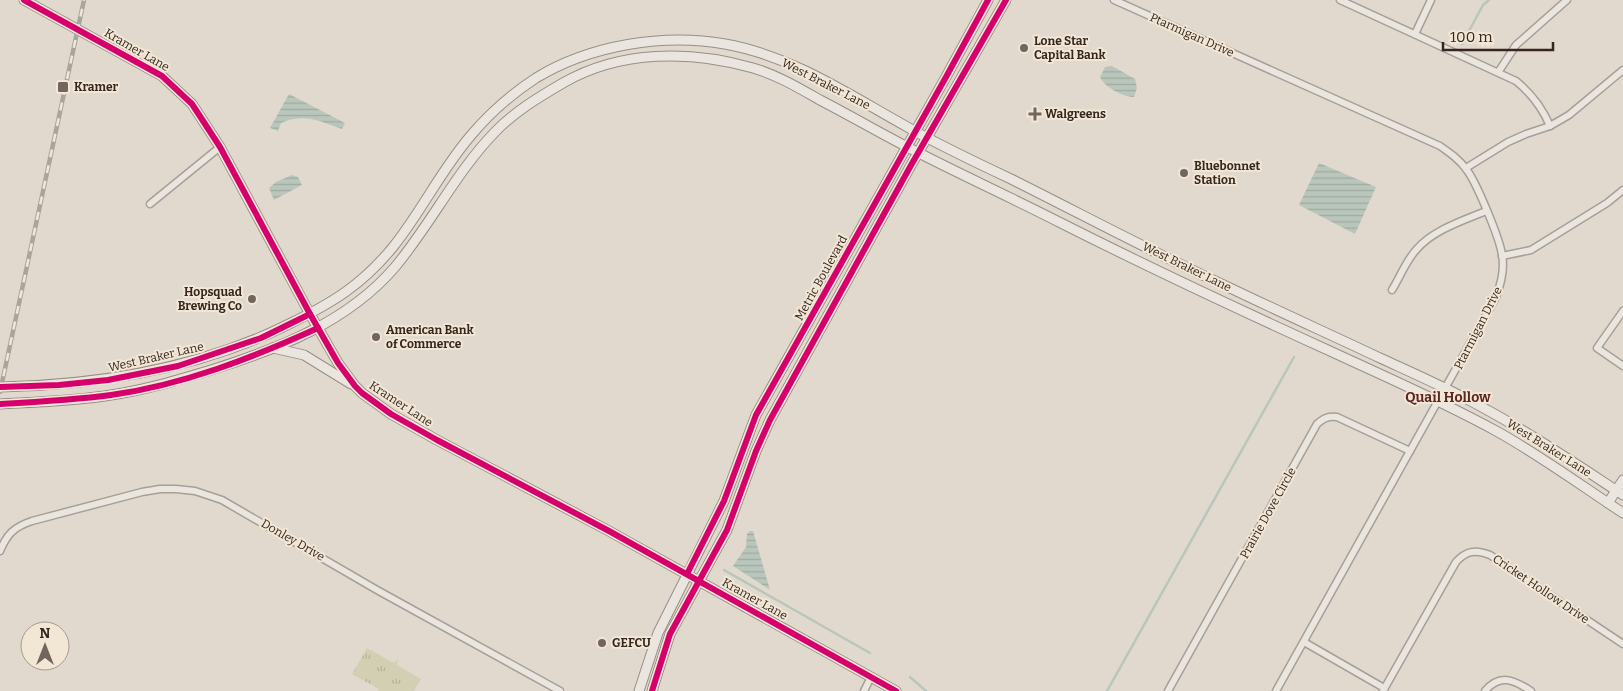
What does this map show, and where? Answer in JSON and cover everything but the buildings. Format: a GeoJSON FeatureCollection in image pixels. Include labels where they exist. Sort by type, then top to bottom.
{"type":"FeatureCollection","features":[{"type":"Feature","properties":{"kind":"main road","name":"Kramer Lane"},"geometry":{"type":"LineString","coordinates":[[24,0],[162,76],[192,104],[220,147],[338,363],[355,386],[391,414],[436,440],[699,580],[871,677],[882,688],[896,691]]}},
{"type":"Feature","properties":{"kind":"main road","name":"Metric Boulevard"},"geometry":{"type":"LineString","coordinates":[[639,691],[658,633],[724,501],[756,415],[916,132],[988,0]]}},
{"type":"Feature","properties":{"kind":"main road","name":"Metric Boulevard"},"geometry":{"type":"LineString","coordinates":[[652,691],[670,634],[727,530],[756,450],[770,420],[1006,0]]}},
{"type":"Feature","properties":{"kind":"main road","name":"West Braker Lane"},"geometry":{"type":"LineString","coordinates":[[0,387],[59,385],[108,380],[178,366],[261,338],[310,314],[354,288],[374,269],[401,237],[472,133],[502,103],[537,78],[566,63],[613,48],[653,41],[685,39],[749,49],[773,56],[801,68],[916,132],[1218,283],[1446,388],[1526,432],[1620,493]]}},
{"type":"Feature","properties":{"kind":"main road"},"geometry":{"type":"LineString","coordinates":[[613,48],[619,62]]}},
{"type":"Feature","properties":{"kind":"main road"},"geometry":{"type":"LineString","coordinates":[[595,53],[601,67]]}},
{"type":"Feature","properties":{"kind":"main road","name":"West Braker Lane"},"geometry":{"type":"LineString","coordinates":[[0,404],[112,395],[174,382],[249,358],[318,328],[358,302],[391,272],[466,168],[496,130],[519,111],[569,80],[601,67],[619,62],[655,57],[691,56],[721,60],[756,69],[780,79],[907,147],[1061,223],[1209,295],[1438,401],[1504,435],[1623,514]]}},
{"type":"Feature","properties":{"kind":"main road"},"geometry":{"type":"LineString","coordinates":[[439,179],[453,186]]}},
{"type":"Feature","properties":{"kind":"main road"},"geometry":{"type":"LineString","coordinates":[[1061,223],[1071,209]]}},
{"type":"Feature","properties":{"kind":"main road"},"geometry":{"type":"LineString","coordinates":[[1209,295],[1218,283]]}},
{"type":"Feature","properties":{"kind":"main road"},"geometry":{"type":"LineString","coordinates":[[273,348],[304,355],[355,386]]}},
{"type":"Feature","properties":{"kind":"main road"},"geometry":{"type":"LineString","coordinates":[[793,351],[805,358]]}},
{"type":"Feature","properties":{"kind":"main road"},"geometry":{"type":"LineString","coordinates":[[108,380],[112,395]]}},
{"type":"Feature","properties":{"kind":"main road"},"geometry":{"type":"LineString","coordinates":[[1608,503],[1620,493],[1623,480]]}},
{"type":"Feature","properties":{"kind":"street","name":"Ptarmigan Drive"},"geometry":{"type":"LineString","coordinates":[[1114,0],[1440,146],[1454,155],[1466,168],[1486,211],[1502,256],[1502,282],[1496,297],[1276,691]]}},
{"type":"Feature","properties":{"kind":"street"},"geometry":{"type":"LineString","coordinates":[[1340,0],[1516,81],[1532,94],[1550,126]]}},
{"type":"Feature","properties":{"kind":"street"},"geometry":{"type":"LineString","coordinates":[[1416,34],[1432,0]]}},
{"type":"Feature","properties":{"kind":"street"},"geometry":{"type":"LineString","coordinates":[[1499,72],[1516,44],[1567,0]]}},
{"type":"Feature","properties":{"kind":"street"},"geometry":{"type":"LineString","coordinates":[[1466,168],[1508,142],[1550,126],[1569,116],[1623,70]]}},
{"type":"Feature","properties":{"kind":"street"},"geometry":{"type":"LineString","coordinates":[[150,204],[220,147]]}},
{"type":"Feature","properties":{"kind":"street"},"geometry":{"type":"LineString","coordinates":[[1502,256],[1531,250],[1607,203],[1623,190]]}},
{"type":"Feature","properties":{"kind":"street"},"geometry":{"type":"LineString","coordinates":[[1392,290],[1415,251],[1423,243],[1441,231],[1486,211]]}},
{"type":"Feature","properties":{"kind":"street"},"geometry":{"type":"LineString","coordinates":[[1623,311],[1597,348],[1623,366]]}},
{"type":"Feature","properties":{"kind":"street","name":"Prairie Dove Circle"},"geometry":{"type":"LineString","coordinates":[[1168,691],[1317,424],[1330,416],[1337,417],[1410,451]]}},
{"type":"Feature","properties":{"kind":"street","name":"Donley Drive"},"geometry":{"type":"LineString","coordinates":[[0,551],[7,536],[17,527],[32,521],[142,492],[160,489],[195,491],[222,500],[377,590],[560,691]]}},
{"type":"Feature","properties":{"kind":"street","name":"Cricket Hollow Drive"},"geometry":{"type":"LineString","coordinates":[[1384,689],[1456,562],[1462,555],[1471,552],[1479,551],[1490,555],[1623,644]]}},
{"type":"Feature","properties":{"kind":"street"},"geometry":{"type":"LineString","coordinates":[[1304,642],[1384,689]]}},
{"type":"Feature","properties":{"kind":"street"},"geometry":{"type":"LineString","coordinates":[[864,691],[871,677]]}},
{"type":"Feature","properties":{"kind":"street"},"geometry":{"type":"LineString","coordinates":[[1485,691],[1492,684],[1509,680],[1517,682],[1531,691]]}},
{"type":"Feature","properties":{"kind":"green space"},"geometry":{"type":"Polygon","coordinates":[[[367,648],[394,663],[398,659],[397,665],[421,679],[414,691],[378,691],[379,689],[352,674],[367,648]]]}},
{"type":"Feature","properties":{"kind":"shaded area"},"geometry":{"type":"Polygon","coordinates":[[[1112,66],[1135,79],[1137,88],[1134,97],[1114,91],[1102,81],[1100,77],[1105,67],[1112,66]]]}},
{"type":"Feature","properties":{"kind":"shaded area"},"geometry":{"type":"Polygon","coordinates":[[[289,94],[345,123],[342,129],[305,118],[281,123],[278,131],[270,128],[289,94]]]}},
{"type":"Feature","properties":{"kind":"shaded area"},"geometry":{"type":"Polygon","coordinates":[[[1319,163],[1376,187],[1355,234],[1299,205],[1319,163]]]}},
{"type":"Feature","properties":{"kind":"shaded area"},"geometry":{"type":"Polygon","coordinates":[[[292,175],[298,177],[302,185],[274,200],[269,188],[276,182],[292,175]]]}},
{"type":"Feature","properties":{"kind":"shaded area"},"geometry":{"type":"Polygon","coordinates":[[[753,531],[770,590],[733,566],[746,547],[747,534],[753,531]]]}},
{"type":"Feature","properties":{"kind":"waterway"},"geometry":{"type":"LineString","coordinates":[[1462,44],[1483,5],[1489,0]]}},
{"type":"Feature","properties":{"kind":"waterway"},"geometry":{"type":"LineString","coordinates":[[1107,691],[1294,357]]}},
{"type":"Feature","properties":{"kind":"waterway"},"geometry":{"type":"LineString","coordinates":[[724,570],[870,653]]}},
{"type":"Feature","properties":{"kind":"waterway"},"geometry":{"type":"LineString","coordinates":[[910,677],[926,691]]}},
{"type":"Feature","properties":{"kind":"railway"},"geometry":{"type":"LineString","coordinates":[[0,392],[84,0]]}},
{"type":"Feature","properties":{"kind":"cycle path"},"geometry":{"type":"LineString","coordinates":[[24,0],[162,76],[192,104],[220,147],[338,363],[362,393],[391,414],[437,440],[609,531],[896,691]]}},
{"type":"Feature","properties":{"kind":"cycle path"},"geometry":{"type":"LineString","coordinates":[[687,574],[724,501],[756,415],[988,0]]}},
{"type":"Feature","properties":{"kind":"cycle path"},"geometry":{"type":"LineString","coordinates":[[652,691],[670,634],[727,530],[756,451],[770,420],[910,167],[1006,0]]}},
{"type":"Feature","properties":{"kind":"cycle path"},"geometry":{"type":"LineString","coordinates":[[0,387],[59,385],[108,380],[178,366],[261,338],[310,314]]}},
{"type":"Feature","properties":{"kind":"cycle path"},"geometry":{"type":"LineString","coordinates":[[0,404],[97,397],[164,385],[242,360],[318,328]]}},
{"type":"Feature","properties":{"kind":"place","name":"Lone Star Capital Bank"},"geometry":{"type":"Point","coordinates":[1024,48]}},
{"type":"Feature","properties":{"kind":"place","name":"Kramer"},"geometry":{"type":"Point","coordinates":[63,87]}},
{"type":"Feature","properties":{"kind":"place","name":"Walgreens"},"geometry":{"type":"Point","coordinates":[1035,114]}},
{"type":"Feature","properties":{"kind":"place","name":"Bluebonnet Station"},"geometry":{"type":"Point","coordinates":[1184,173]}},
{"type":"Feature","properties":{"kind":"place","name":"Hopsquad Brewing Co"},"geometry":{"type":"Point","coordinates":[252,299]}},
{"type":"Feature","properties":{"kind":"place","name":"American Bank of Commerce"},"geometry":{"type":"Point","coordinates":[376,337]}},
{"type":"Feature","properties":{"kind":"place","name":"GEFCU"},"geometry":{"type":"Point","coordinates":[602,643]}},
{"type":"Feature","properties":{"kind":"district","name":"Quail Hollow"},"geometry":{"type":"Point","coordinates":[1448,397]}}]}
